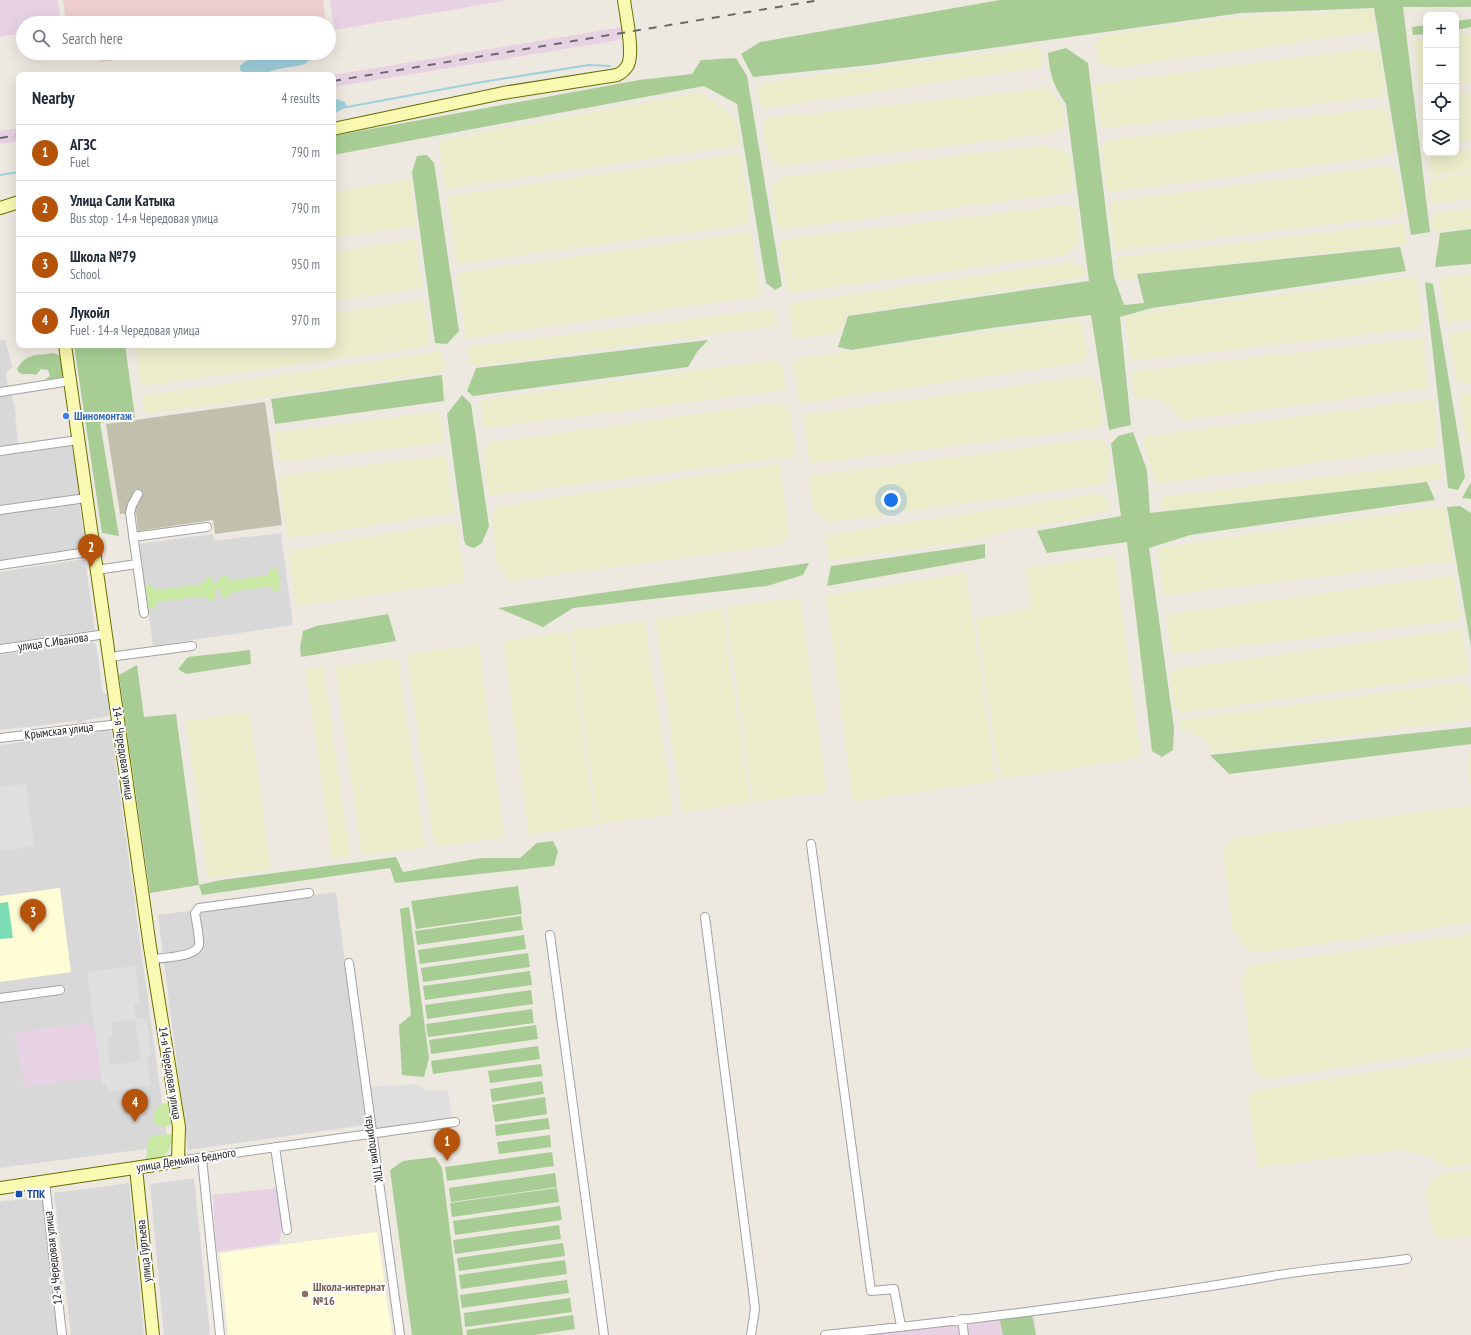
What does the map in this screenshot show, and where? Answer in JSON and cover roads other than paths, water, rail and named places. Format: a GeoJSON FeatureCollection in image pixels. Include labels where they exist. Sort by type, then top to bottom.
{"type":"FeatureCollection","features":[{"type":"Feature","properties":{"kind":"main road"},"geometry":{"type":"LineString","coordinates":[[336,128],[503,93],[617,75],[623,72],[633,59],[629,42],[624,0]]}},
{"type":"Feature","properties":{"kind":"main road"},"geometry":{"type":"LineString","coordinates":[[0,208],[16,203]]}},
{"type":"Feature","properties":{"kind":"main road","name":"14-я Чередовая улица"},"geometry":{"type":"LineString","coordinates":[[65,348],[152,959],[179,1126],[178,1161]]}},
{"type":"Feature","properties":{"kind":"main road","name":"улица Демьяна Бедного"},"geometry":{"type":"LineString","coordinates":[[0,1188],[178,1161]]}},
{"type":"Feature","properties":{"kind":"main road","name":"улица Гуртьева"},"geometry":{"type":"LineString","coordinates":[[136,1168],[153,1335]]}},
{"type":"Feature","properties":{"kind":"street"},"geometry":{"type":"LineString","coordinates":[[0,392],[70,381]]}},
{"type":"Feature","properties":{"kind":"street"},"geometry":{"type":"LineString","coordinates":[[0,451],[78,440]]}},
{"type":"Feature","properties":{"kind":"street"},"geometry":{"type":"LineString","coordinates":[[138,494],[132,505],[130,514],[144,613]]}},
{"type":"Feature","properties":{"kind":"street"},"geometry":{"type":"LineString","coordinates":[[0,510],[86,498]]}},
{"type":"Feature","properties":{"kind":"street"},"geometry":{"type":"LineString","coordinates":[[133,537],[207,527]]}},
{"type":"Feature","properties":{"kind":"street"},"geometry":{"type":"LineString","coordinates":[[0,565],[94,551]]}},
{"type":"Feature","properties":{"kind":"street"},"geometry":{"type":"LineString","coordinates":[[96,570],[137,564]]}},
{"type":"Feature","properties":{"kind":"street","name":"улица С.Иванова"},"geometry":{"type":"LineString","coordinates":[[0,649],[106,634]]}},
{"type":"Feature","properties":{"kind":"street"},"geometry":{"type":"LineString","coordinates":[[109,657],[192,646]]}},
{"type":"Feature","properties":{"kind":"street","name":"Крымская улица"},"geometry":{"type":"LineString","coordinates":[[0,738],[119,724]]}},
{"type":"Feature","properties":{"kind":"street"},"geometry":{"type":"LineString","coordinates":[[811,844],[871,1291],[894,1289],[901,1326]]}},
{"type":"Feature","properties":{"kind":"street"},"geometry":{"type":"LineString","coordinates":[[152,959],[185,955],[195,951],[199,944],[195,913],[199,908],[309,893]]}},
{"type":"Feature","properties":{"kind":"street"},"geometry":{"type":"LineString","coordinates":[[705,917],[753,1290],[754,1309],[751,1335]]}},
{"type":"Feature","properties":{"kind":"street"},"geometry":{"type":"LineString","coordinates":[[550,935],[604,1335]]}},
{"type":"Feature","properties":{"kind":"street","name":"территория ТПК"},"geometry":{"type":"LineString","coordinates":[[349,962],[400,1335]]}},
{"type":"Feature","properties":{"kind":"street"},"geometry":{"type":"LineString","coordinates":[[0,998],[60,990]]}},
{"type":"Feature","properties":{"kind":"street","name":"улица Демьяна Бедного"},"geometry":{"type":"LineString","coordinates":[[178,1161],[455,1122]]}},
{"type":"Feature","properties":{"kind":"street"},"geometry":{"type":"LineString","coordinates":[[275,1147],[287,1230]]}},
{"type":"Feature","properties":{"kind":"street"},"geometry":{"type":"LineString","coordinates":[[202,1158],[220,1335]]}},
{"type":"Feature","properties":{"kind":"street","name":"12-я Чередовая улица"},"geometry":{"type":"LineString","coordinates":[[45,1182],[62,1335]]}},
{"type":"Feature","properties":{"kind":"street"},"geometry":{"type":"LineString","coordinates":[[824,1335],[846,1334],[901,1326],[1098,1303],[1230,1284],[1260,1278],[1407,1259]]}},
{"type":"Feature","properties":{"kind":"street"},"geometry":{"type":"LineString","coordinates":[[962,1319],[964,1335]]}},
{"type":"Feature","properties":{"kind":"water"},"geometry":{"type":"Polygon","coordinates":[[[248,60],[309,60],[302,65],[269,72],[243,72],[240,70],[240,66],[248,60]]]}},
{"type":"Feature","properties":{"kind":"water"},"geometry":{"type":"Polygon","coordinates":[[[336,99],[345,102],[347,107],[336,112],[336,99]]]}},
{"type":"Feature","properties":{"kind":"waterway"},"geometry":{"type":"LineString","coordinates":[[347,107],[482,82],[589,65],[610,66]]}},
{"type":"Feature","properties":{"kind":"waterway"},"geometry":{"type":"LineString","coordinates":[[0,175],[16,172]]}},
{"type":"Feature","properties":{"kind":"railway"},"geometry":{"type":"LineString","coordinates":[[336,81],[820,0]]}},
{"type":"Feature","properties":{"kind":"railway"},"geometry":{"type":"LineString","coordinates":[[0,138],[16,135]]}},
{"type":"Feature","properties":{"kind":"place","name":"Шиномонтаж"},"geometry":{"type":"Point","coordinates":[66,416]}},
{"type":"Feature","properties":{"kind":"place","name":"Улица Сали Катыка"},"geometry":{"type":"Point","coordinates":[91,567]}},
{"type":"Feature","properties":{"kind":"place","name":"Школа №79"},"geometry":{"type":"Point","coordinates":[33,932]}},
{"type":"Feature","properties":{"kind":"place","name":"Лукойл"},"geometry":{"type":"Point","coordinates":[135,1122]}},
{"type":"Feature","properties":{"kind":"place","name":"АГЗС"},"geometry":{"type":"Point","coordinates":[447,1161]}},
{"type":"Feature","properties":{"kind":"place","name":"ТПК"},"geometry":{"type":"Point","coordinates":[19,1194]}},
{"type":"Feature","properties":{"kind":"place","name":"Школа-интернат №16"},"geometry":{"type":"Point","coordinates":[305,1294]}}]}
